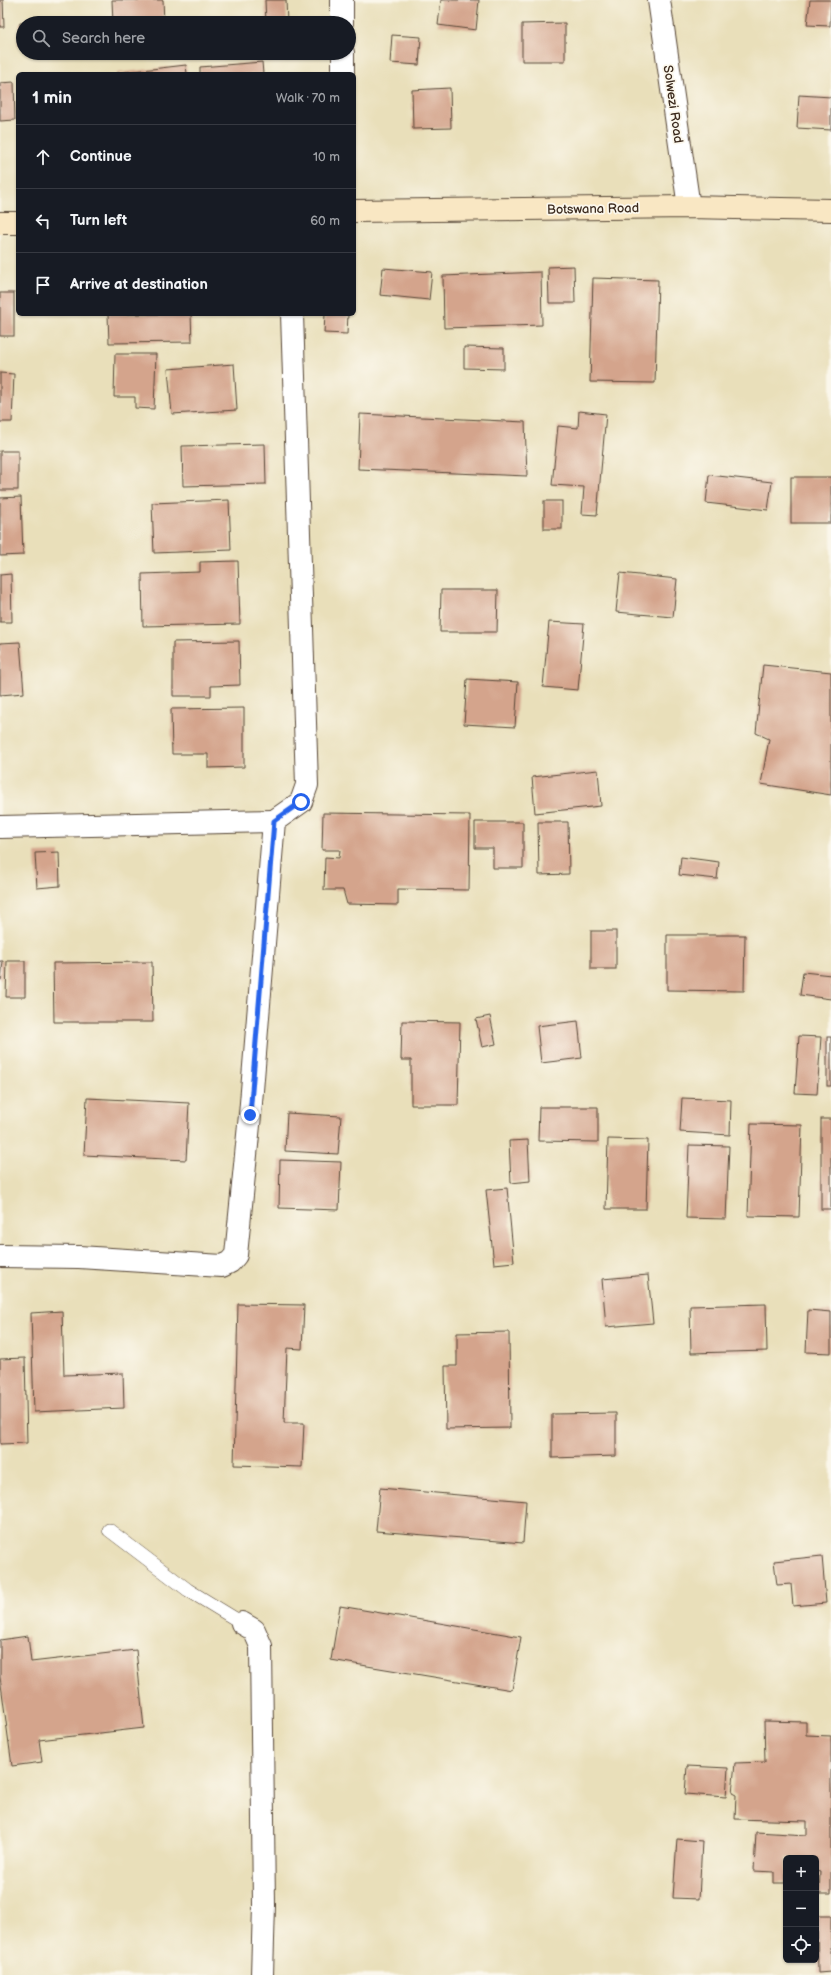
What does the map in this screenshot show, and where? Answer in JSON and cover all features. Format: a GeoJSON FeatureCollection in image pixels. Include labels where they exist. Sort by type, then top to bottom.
{"type":"FeatureCollection","features":[{"type":"Feature","properties":{"kind":"street"},"geometry":{"type":"LineString","coordinates":[[342,0],[342,16]]}},
{"type":"Feature","properties":{"kind":"street","name":"Solwezi Road"},"geometry":{"type":"LineString","coordinates":[[659,0],[689,207]]}},
{"type":"Feature","properties":{"kind":"street"},"geometry":{"type":"LineString","coordinates":[[343,60],[343,72]]}},
{"type":"Feature","properties":{"kind":"street","name":"Botswana Road"},"geometry":{"type":"LineString","coordinates":[[356,211],[689,207],[831,210]]}},
{"type":"Feature","properties":{"kind":"street"},"geometry":{"type":"LineString","coordinates":[[0,223],[16,223]]}},
{"type":"Feature","properties":{"kind":"street"},"geometry":{"type":"LineString","coordinates":[[0,827],[274,821],[301,802],[307,785],[292,316]]}},
{"type":"Feature","properties":{"kind":"street"},"geometry":{"type":"LineString","coordinates":[[0,1256],[79,1257],[222,1266],[230,1262],[236,1255],[250,1115],[274,821]]}},
{"type":"Feature","properties":{"kind":"street"},"geometry":{"type":"LineString","coordinates":[[242,1623],[254,1630],[261,1646],[264,1905],[262,1975]]}},
{"type":"Feature","properties":{"kind":"lane"},"geometry":{"type":"LineString","coordinates":[[109,1530],[188,1590],[242,1623]]}},
{"type":"Feature","properties":{"kind":"building"},"geometry":{"type":"Polygon","coordinates":[[[0,0],[3,0],[4,27],[0,27],[0,0]]]}},
{"type":"Feature","properties":{"kind":"building"},"geometry":{"type":"Polygon","coordinates":[[[112,0],[163,0],[164,16],[113,16],[112,0]]]}},
{"type":"Feature","properties":{"kind":"building"},"geometry":{"type":"Polygon","coordinates":[[[265,0],[286,0],[287,16],[266,16],[265,0]]]}},
{"type":"Feature","properties":{"kind":"building"},"geometry":{"type":"Polygon","coordinates":[[[441,0],[479,0],[476,30],[438,25],[441,0]]]}},
{"type":"Feature","properties":{"kind":"building"},"geometry":{"type":"Polygon","coordinates":[[[810,0],[831,0],[830,26],[807,25],[810,0]]]}},
{"type":"Feature","properties":{"kind":"building"},"geometry":{"type":"Polygon","coordinates":[[[565,23],[565,61],[522,61],[522,24],[565,23]]]}},
{"type":"Feature","properties":{"kind":"building"},"geometry":{"type":"Polygon","coordinates":[[[392,35],[421,37],[419,65],[390,63],[392,35]]]}},
{"type":"Feature","properties":{"kind":"building"},"geometry":{"type":"Polygon","coordinates":[[[262,62],[263,72],[200,72],[200,67],[262,62]]]}},
{"type":"Feature","properties":{"kind":"building"},"geometry":{"type":"Polygon","coordinates":[[[186,65],[187,72],[126,72],[186,65]]]}},
{"type":"Feature","properties":{"kind":"building"},"geometry":{"type":"Polygon","coordinates":[[[14,82],[15,120],[0,121],[0,83],[14,82]]]}},
{"type":"Feature","properties":{"kind":"building"},"geometry":{"type":"Polygon","coordinates":[[[450,88],[451,128],[413,129],[412,90],[450,88]]]}},
{"type":"Feature","properties":{"kind":"building"},"geometry":{"type":"Polygon","coordinates":[[[799,95],[831,97],[831,130],[797,128],[799,95]]]}},
{"type":"Feature","properties":{"kind":"building"},"geometry":{"type":"Polygon","coordinates":[[[574,266],[575,303],[549,303],[548,267],[574,266]]]}},
{"type":"Feature","properties":{"kind":"building"},"geometry":{"type":"Polygon","coordinates":[[[383,268],[432,272],[429,300],[380,295],[383,268]]]}},
{"type":"Feature","properties":{"kind":"building"},"geometry":{"type":"Polygon","coordinates":[[[541,272],[542,325],[444,328],[443,276],[541,272]]]}},
{"type":"Feature","properties":{"kind":"building"},"geometry":{"type":"Polygon","coordinates":[[[593,278],[658,280],[655,383],[590,382],[593,278]]]}},
{"type":"Feature","properties":{"kind":"building"},"geometry":{"type":"Polygon","coordinates":[[[0,293],[14,293],[14,336],[0,336],[0,293]]]}},
{"type":"Feature","properties":{"kind":"building"},"geometry":{"type":"Polygon","coordinates":[[[108,316],[191,316],[192,342],[109,343],[108,316]]]}},
{"type":"Feature","properties":{"kind":"building"},"geometry":{"type":"Polygon","coordinates":[[[325,316],[348,316],[347,334],[324,333],[325,316]]]}},
{"type":"Feature","properties":{"kind":"building"},"geometry":{"type":"Polygon","coordinates":[[[464,347],[504,348],[504,369],[464,368],[464,347]]]}},
{"type":"Feature","properties":{"kind":"building"},"geometry":{"type":"Polygon","coordinates":[[[115,354],[156,354],[154,409],[135,408],[135,397],[114,397],[115,354]]]}},
{"type":"Feature","properties":{"kind":"building"},"geometry":{"type":"Polygon","coordinates":[[[234,364],[237,410],[172,414],[168,369],[234,364]]]}},
{"type":"Feature","properties":{"kind":"building"},"geometry":{"type":"Polygon","coordinates":[[[0,373],[14,374],[12,422],[0,422],[0,373]]]}},
{"type":"Feature","properties":{"kind":"building"},"geometry":{"type":"Polygon","coordinates":[[[579,411],[606,414],[597,515],[582,514],[584,487],[552,485],[558,426],[578,428],[579,411]]]}},
{"type":"Feature","properties":{"kind":"building"},"geometry":{"type":"Polygon","coordinates":[[[360,414],[525,422],[527,476],[358,469],[360,414]]]}},
{"type":"Feature","properties":{"kind":"building"},"geometry":{"type":"Polygon","coordinates":[[[265,444],[266,484],[183,486],[182,446],[265,444]]]}},
{"type":"Feature","properties":{"kind":"building"},"geometry":{"type":"Polygon","coordinates":[[[0,451],[18,451],[18,490],[0,490],[0,451]]]}},
{"type":"Feature","properties":{"kind":"building"},"geometry":{"type":"Polygon","coordinates":[[[709,475],[772,482],[768,510],[706,503],[709,475]]]}},
{"type":"Feature","properties":{"kind":"building"},"geometry":{"type":"Polygon","coordinates":[[[791,477],[831,477],[831,523],[791,523],[791,477]]]}},
{"type":"Feature","properties":{"kind":"building"},"geometry":{"type":"Polygon","coordinates":[[[21,497],[23,555],[0,556],[0,498],[21,497]]]}},
{"type":"Feature","properties":{"kind":"building"},"geometry":{"type":"Polygon","coordinates":[[[229,500],[231,550],[154,553],[152,503],[229,500]]]}},
{"type":"Feature","properties":{"kind":"building"},"geometry":{"type":"Polygon","coordinates":[[[544,501],[562,501],[562,529],[544,529],[544,501]]]}},
{"type":"Feature","properties":{"kind":"building"},"geometry":{"type":"Polygon","coordinates":[[[238,561],[240,624],[143,626],[142,574],[200,572],[200,562],[238,561]]]}},
{"type":"Feature","properties":{"kind":"building"},"geometry":{"type":"Polygon","coordinates":[[[620,573],[677,579],[673,617],[616,612],[620,573]]]}},
{"type":"Feature","properties":{"kind":"building"},"geometry":{"type":"Polygon","coordinates":[[[11,574],[12,622],[0,622],[0,575],[11,574]]]}},
{"type":"Feature","properties":{"kind":"building"},"geometry":{"type":"Polygon","coordinates":[[[441,590],[498,590],[497,632],[440,632],[441,590]]]}},
{"type":"Feature","properties":{"kind":"building"},"geometry":{"type":"Polygon","coordinates":[[[549,622],[584,624],[578,690],[543,687],[549,622]]]}},
{"type":"Feature","properties":{"kind":"building"},"geometry":{"type":"Polygon","coordinates":[[[239,641],[240,685],[211,686],[211,696],[173,696],[173,642],[239,641]]]}},
{"type":"Feature","properties":{"kind":"building"},"geometry":{"type":"Polygon","coordinates":[[[20,642],[24,693],[0,695],[0,643],[20,642]]]}},
{"type":"Feature","properties":{"kind":"building"},"geometry":{"type":"Polygon","coordinates":[[[763,665],[831,672],[831,795],[761,784],[769,739],[756,733],[763,665]]]}},
{"type":"Feature","properties":{"kind":"building"},"geometry":{"type":"Polygon","coordinates":[[[467,679],[518,682],[515,727],[464,724],[467,679]]]}},
{"type":"Feature","properties":{"kind":"building"},"geometry":{"type":"Polygon","coordinates":[[[244,708],[244,767],[208,768],[208,754],[172,754],[171,709],[244,708]]]}},
{"type":"Feature","properties":{"kind":"building"},"geometry":{"type":"Polygon","coordinates":[[[598,770],[601,806],[535,813],[532,777],[598,770]]]}},
{"type":"Feature","properties":{"kind":"building"},"geometry":{"type":"Polygon","coordinates":[[[323,813],[470,815],[469,890],[398,889],[398,905],[347,904],[343,890],[324,890],[325,857],[339,858],[340,850],[322,850],[323,813]]]}},
{"type":"Feature","properties":{"kind":"building"},"geometry":{"type":"Polygon","coordinates":[[[475,822],[523,822],[523,868],[493,868],[493,848],[475,848],[475,822]]]}},
{"type":"Feature","properties":{"kind":"building"},"geometry":{"type":"Polygon","coordinates":[[[538,822],[568,822],[569,874],[539,875],[538,822]]]}},
{"type":"Feature","properties":{"kind":"building"},"geometry":{"type":"Polygon","coordinates":[[[59,852],[60,886],[37,888],[35,853],[59,852]]]}},
{"type":"Feature","properties":{"kind":"building"},"geometry":{"type":"Polygon","coordinates":[[[681,857],[719,862],[717,879],[679,875],[681,857]]]}},
{"type":"Feature","properties":{"kind":"building"},"geometry":{"type":"Polygon","coordinates":[[[591,931],[616,931],[616,969],[591,969],[591,931]]]}},
{"type":"Feature","properties":{"kind":"building"},"geometry":{"type":"Polygon","coordinates":[[[667,935],[745,935],[744,991],[667,990],[667,935]]]}},
{"type":"Feature","properties":{"kind":"building"},"geometry":{"type":"Polygon","coordinates":[[[0,961],[3,961],[1,980],[0,980],[0,961]]]}},
{"type":"Feature","properties":{"kind":"building"},"geometry":{"type":"Polygon","coordinates":[[[7,961],[25,961],[25,997],[6,997],[7,961]]]}},
{"type":"Feature","properties":{"kind":"building"},"geometry":{"type":"Polygon","coordinates":[[[152,962],[153,1022],[54,1022],[53,963],[152,962]]]}},
{"type":"Feature","properties":{"kind":"building"},"geometry":{"type":"Polygon","coordinates":[[[803,972],[831,975],[831,999],[800,995],[803,972]]]}},
{"type":"Feature","properties":{"kind":"building"},"geometry":{"type":"Polygon","coordinates":[[[490,1016],[496,1044],[482,1047],[476,1019],[490,1016]]]}},
{"type":"Feature","properties":{"kind":"building"},"geometry":{"type":"Polygon","coordinates":[[[402,1021],[460,1022],[458,1105],[411,1105],[411,1060],[401,1060],[402,1021]]]}},
{"type":"Feature","properties":{"kind":"building"},"geometry":{"type":"Polygon","coordinates":[[[578,1021],[582,1058],[541,1063],[537,1026],[578,1021]]]}},
{"type":"Feature","properties":{"kind":"building"},"geometry":{"type":"Polygon","coordinates":[[[799,1036],[821,1037],[817,1094],[795,1093],[799,1036]]]}},
{"type":"Feature","properties":{"kind":"building"},"geometry":{"type":"Polygon","coordinates":[[[827,1037],[831,1037],[831,1086],[827,1086],[827,1037]]]}},
{"type":"Feature","properties":{"kind":"building"},"geometry":{"type":"Polygon","coordinates":[[[87,1098],[189,1103],[186,1160],[84,1155],[87,1098]]]}},
{"type":"Feature","properties":{"kind":"building"},"geometry":{"type":"Polygon","coordinates":[[[682,1098],[731,1100],[730,1135],[680,1132],[682,1098]]]}},
{"type":"Feature","properties":{"kind":"building"},"geometry":{"type":"Polygon","coordinates":[[[539,1107],[598,1107],[598,1142],[538,1141],[539,1107]]]}},
{"type":"Feature","properties":{"kind":"building"},"geometry":{"type":"Polygon","coordinates":[[[287,1113],[341,1116],[338,1154],[285,1151],[287,1113]]]}},
{"type":"Feature","properties":{"kind":"building"},"geometry":{"type":"Polygon","coordinates":[[[821,1119],[831,1119],[831,1209],[821,1209],[821,1119]]]}},
{"type":"Feature","properties":{"kind":"building"},"geometry":{"type":"Polygon","coordinates":[[[751,1124],[802,1125],[799,1217],[748,1216],[751,1124]]]}},
{"type":"Feature","properties":{"kind":"building"},"geometry":{"type":"Polygon","coordinates":[[[608,1139],[648,1140],[646,1209],[606,1209],[608,1139]]]}},
{"type":"Feature","properties":{"kind":"building"},"geometry":{"type":"Polygon","coordinates":[[[528,1140],[530,1181],[511,1183],[509,1141],[528,1140]]]}},
{"type":"Feature","properties":{"kind":"building"},"geometry":{"type":"Polygon","coordinates":[[[689,1145],[729,1146],[726,1219],[686,1218],[689,1145]]]}},
{"type":"Feature","properties":{"kind":"building"},"geometry":{"type":"Polygon","coordinates":[[[280,1160],[341,1162],[339,1210],[279,1208],[280,1160]]]}},
{"type":"Feature","properties":{"kind":"building"},"geometry":{"type":"Polygon","coordinates":[[[507,1188],[514,1262],[494,1264],[486,1190],[507,1188]]]}},
{"type":"Feature","properties":{"kind":"building"},"geometry":{"type":"Polygon","coordinates":[[[648,1275],[653,1323],[606,1327],[602,1279],[648,1275]]]}},
{"type":"Feature","properties":{"kind":"building"},"geometry":{"type":"Polygon","coordinates":[[[238,1304],[304,1305],[302,1349],[287,1348],[284,1423],[304,1423],[302,1467],[234,1465],[238,1304]]]}},
{"type":"Feature","properties":{"kind":"building"},"geometry":{"type":"Polygon","coordinates":[[[766,1304],[767,1351],[691,1353],[690,1306],[766,1304]]]}},
{"type":"Feature","properties":{"kind":"building"},"geometry":{"type":"Polygon","coordinates":[[[808,1310],[831,1312],[831,1353],[806,1352],[808,1310]]]}},
{"type":"Feature","properties":{"kind":"building"},"geometry":{"type":"Polygon","coordinates":[[[62,1311],[64,1375],[123,1373],[124,1408],[34,1412],[31,1313],[62,1311]]]}},
{"type":"Feature","properties":{"kind":"building"},"geometry":{"type":"Polygon","coordinates":[[[509,1332],[510,1428],[446,1429],[445,1366],[457,1366],[457,1333],[509,1332]]]}},
{"type":"Feature","properties":{"kind":"building"},"geometry":{"type":"Polygon","coordinates":[[[25,1358],[27,1443],[0,1444],[0,1359],[25,1358]]]}},
{"type":"Feature","properties":{"kind":"building"},"geometry":{"type":"Polygon","coordinates":[[[616,1413],[616,1456],[552,1458],[552,1414],[616,1413]]]}},
{"type":"Feature","properties":{"kind":"building"},"geometry":{"type":"Polygon","coordinates":[[[380,1488],[526,1501],[523,1543],[376,1531],[380,1488]]]}},
{"type":"Feature","properties":{"kind":"building"},"geometry":{"type":"Polygon","coordinates":[[[822,1556],[826,1603],[793,1606],[791,1584],[777,1585],[774,1561],[822,1556]]]}},
{"type":"Feature","properties":{"kind":"building"},"geometry":{"type":"Polygon","coordinates":[[[340,1606],[521,1637],[512,1690],[331,1660],[340,1606]]]}},
{"type":"Feature","properties":{"kind":"building"},"geometry":{"type":"Polygon","coordinates":[[[28,1636],[31,1662],[136,1650],[144,1728],[39,1740],[42,1762],[12,1766],[0,1677],[0,1640],[28,1636]]]}},
{"type":"Feature","properties":{"kind":"building"},"geometry":{"type":"Polygon","coordinates":[[[764,1721],[806,1722],[806,1735],[831,1736],[831,1894],[819,1894],[819,1855],[783,1855],[783,1883],[774,1883],[774,1872],[754,1871],[756,1832],[807,1835],[807,1821],[735,1819],[736,1795],[732,1793],[735,1763],[765,1762],[764,1721]]]}},
{"type":"Feature","properties":{"kind":"building"},"geometry":{"type":"Polygon","coordinates":[[[687,1766],[728,1768],[726,1797],[685,1794],[687,1766]]]}},
{"type":"Feature","properties":{"kind":"building"},"geometry":{"type":"Polygon","coordinates":[[[677,1839],[702,1841],[699,1899],[673,1898],[677,1839]]]}},
{"type":"Feature","properties":{"kind":"building"},"geometry":{"type":"Polygon","coordinates":[[[819,1916],[831,1916],[831,1972],[818,1973],[819,1916]]]}},
{"type":"Feature","properties":{"kind":"route"},"geometry":{"type":"LineString","coordinates":[[250,1115],[274,821],[301,802]]}}]}
